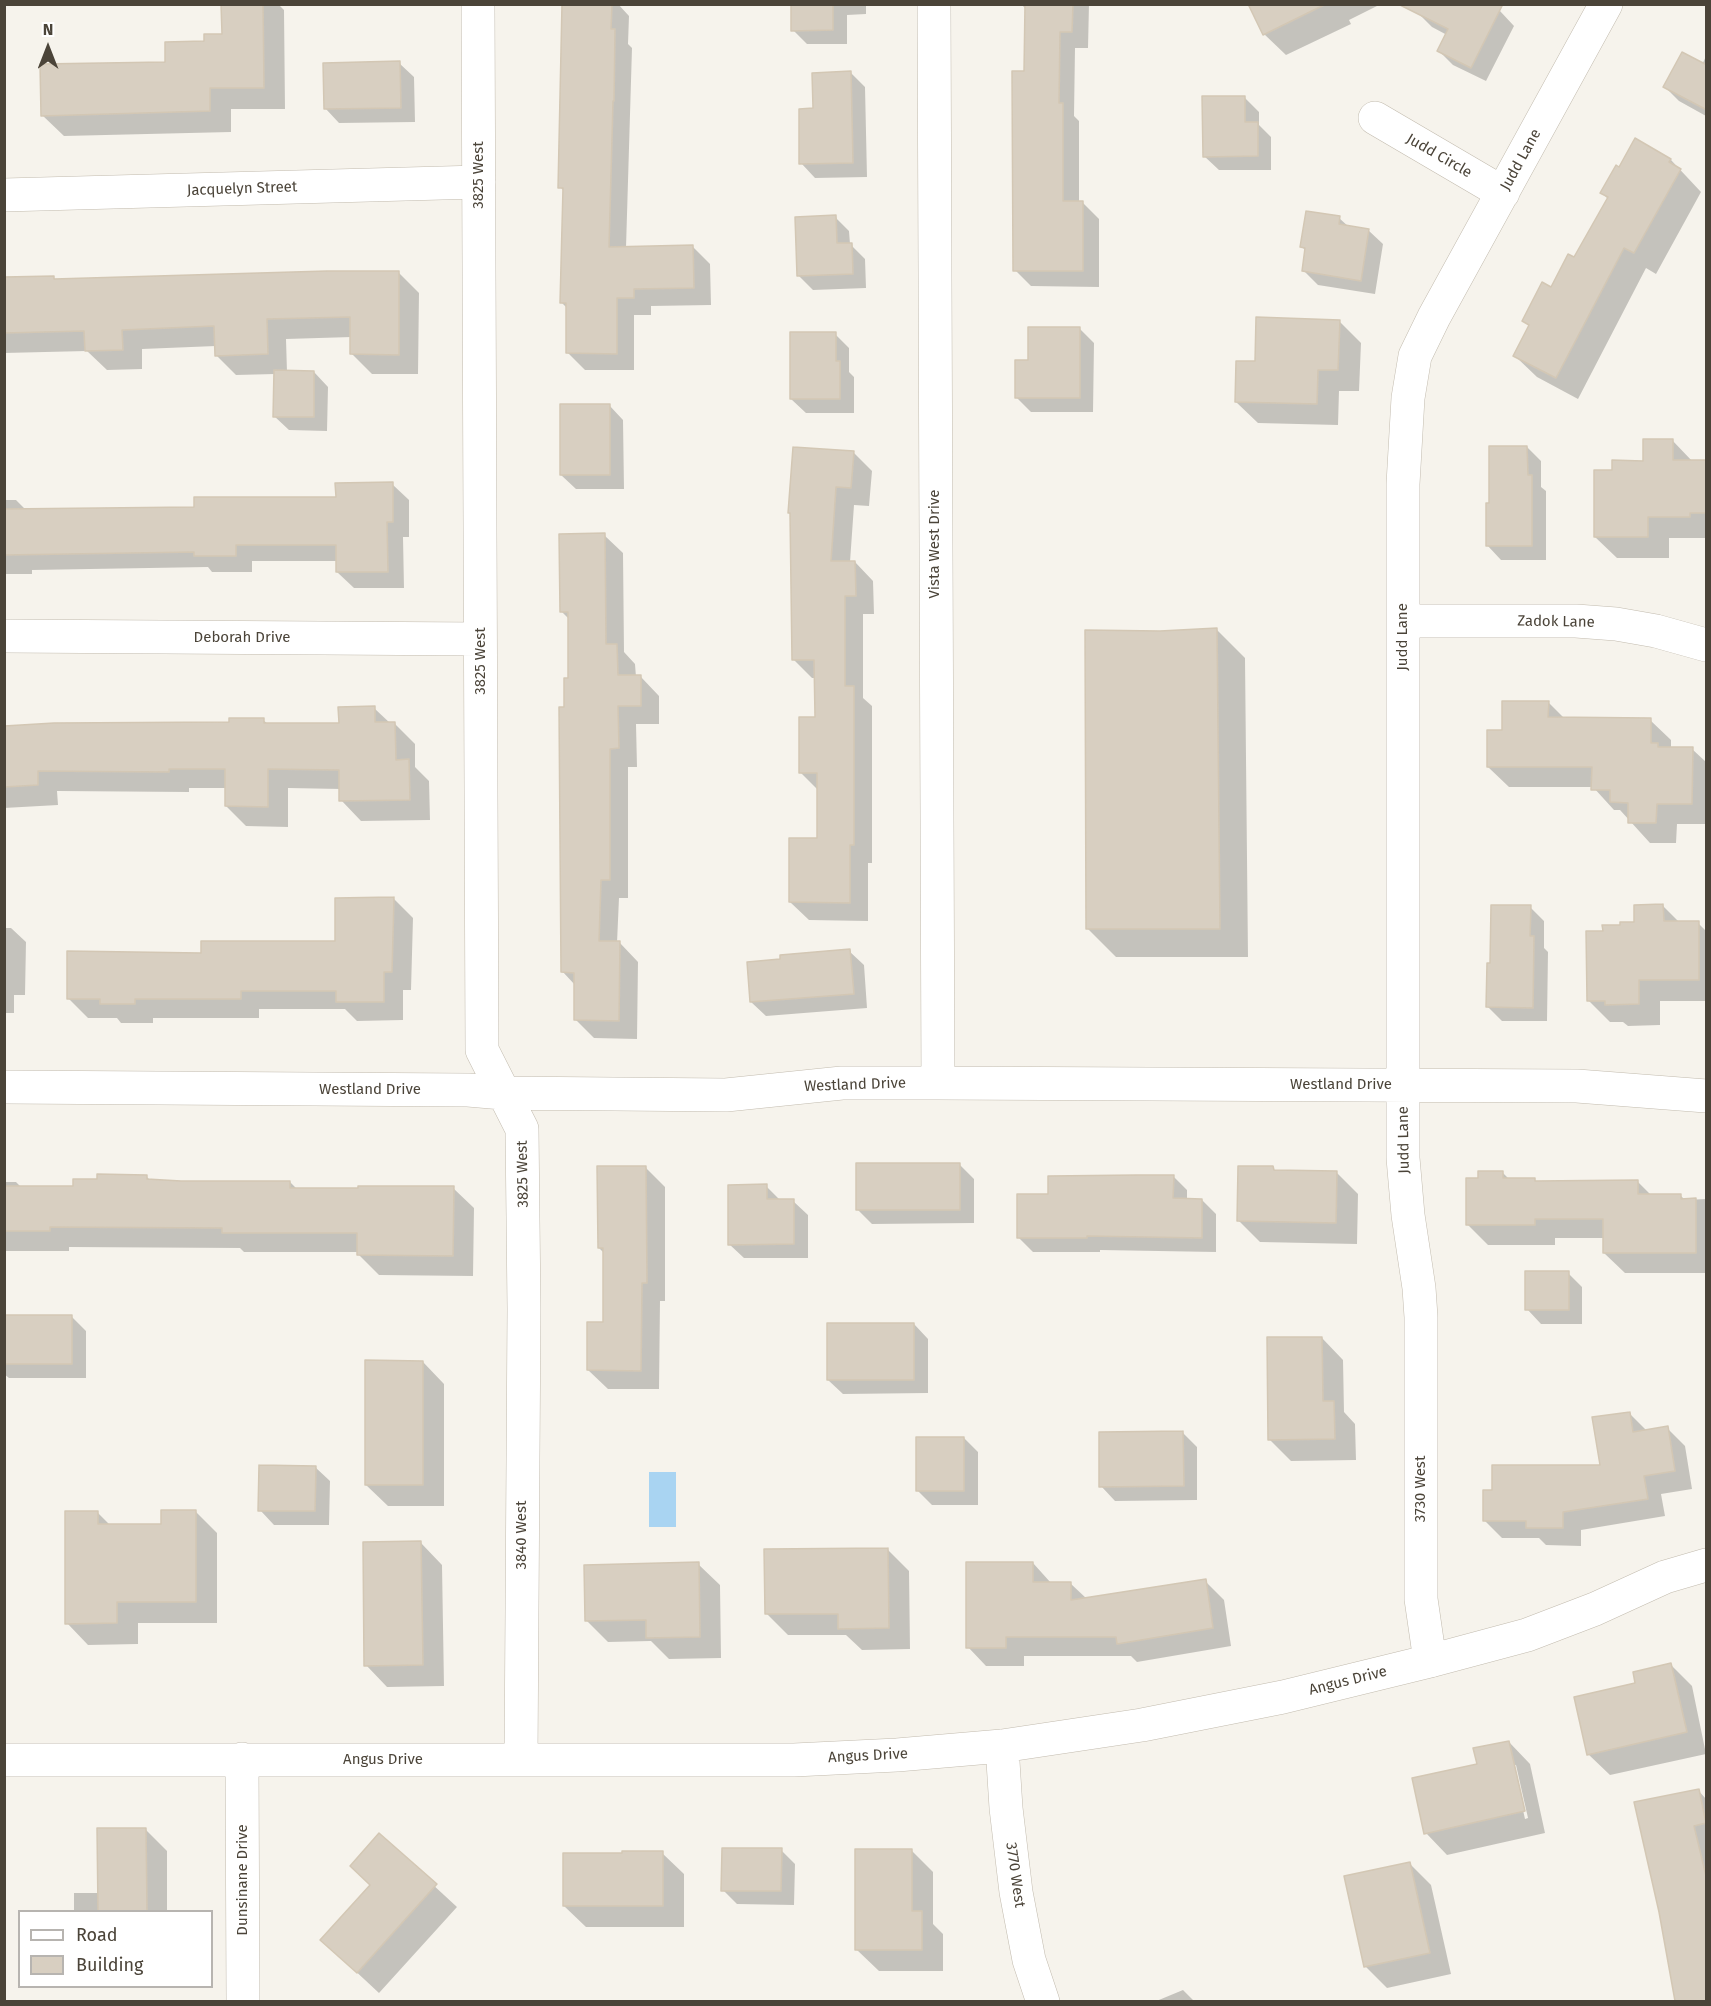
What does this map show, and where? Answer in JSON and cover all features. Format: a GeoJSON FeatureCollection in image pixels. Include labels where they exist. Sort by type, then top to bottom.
{"type":"FeatureCollection","features":[{"type":"Feature","properties":{"kind":"street","name":"3825 West"},"geometry":{"type":"LineString","coordinates":[[478,4],[482,1050],[522,1129],[524,1309]]}},
{"type":"Feature","properties":{"kind":"street","name":"Vista West Drive"},"geometry":{"type":"LineString","coordinates":[[934,4],[938,1083]]}},
{"type":"Feature","properties":{"kind":"street","name":"Judd Lane"},"geometry":{"type":"LineString","coordinates":[[1420,1317],[1419,1288],[1408,1215],[1403,1158],[1403,484],[1408,398],[1415,356],[1434,317],[1606,4]]}},
{"type":"Feature","properties":{"kind":"street","name":"Judd Circle"},"geometry":{"type":"LineString","coordinates":[[1375,118],[1503,193]]}},
{"type":"Feature","properties":{"kind":"street","name":"Jacquelyn Street"},"geometry":{"type":"LineString","coordinates":[[4,195],[479,182]]}},
{"type":"Feature","properties":{"kind":"street","name":"Zadok Lane"},"geometry":{"type":"LineString","coordinates":[[1403,621],[1576,621],[1616,624],[1656,631],[1707,645]]}},
{"type":"Feature","properties":{"kind":"street","name":"Deborah Drive"},"geometry":{"type":"LineString","coordinates":[[4,636],[480,639]]}},
{"type":"Feature","properties":{"kind":"street","name":"Westland Drive"},"geometry":{"type":"LineString","coordinates":[[4,1088],[456,1090],[503,1093],[726,1095],[842,1083],[1403,1085],[1577,1086],[1707,1096]]}},
{"type":"Feature","properties":{"kind":"street","name":"3840 West"},"geometry":{"type":"LineString","coordinates":[[521,1760],[524,1309]]}},
{"type":"Feature","properties":{"kind":"street","name":"3730 West"},"geometry":{"type":"LineString","coordinates":[[1420,1317],[1421,1599],[1430,1661]]}},
{"type":"Feature","properties":{"kind":"street","name":"Angus Drive"},"geometry":{"type":"LineString","coordinates":[[4,1760],[794,1760],[897,1755],[1002,1746],[1143,1725],[1283,1697],[1430,1661],[1527,1635],[1595,1609],[1665,1577],[1707,1565]]}},
{"type":"Feature","properties":{"kind":"street","name":"3770 West"},"geometry":{"type":"LineString","coordinates":[[1002,1746],[1006,1808],[1016,1892],[1029,1960],[1043,2001]]}},
{"type":"Feature","properties":{"kind":"street","name":"Dunsinane Drive"},"geometry":{"type":"LineString","coordinates":[[242,1759],[243,2001]]}},
{"type":"Feature","properties":{"kind":"water"},"geometry":{"type":"Polygon","coordinates":[[[649,1472],[676,1472],[676,1527],[649,1527],[649,1472]]]}},
{"type":"Feature","properties":{"kind":"building"},"geometry":{"type":"Polygon","coordinates":[[[221,4],[263,4],[264,88],[210,88],[210,111],[41,116],[40,64],[165,62],[165,42],[204,41],[204,34],[222,34],[221,4]]]}},
{"type":"Feature","properties":{"kind":"building"},"geometry":{"type":"Polygon","coordinates":[[[562,4],[612,4],[611,29],[615,29],[609,247],[693,245],[694,288],[634,289],[634,298],[617,298],[617,354],[566,353],[566,303],[560,303],[563,188],[558,188],[562,4]]]}},
{"type":"Feature","properties":{"kind":"building"},"geometry":{"type":"Polygon","coordinates":[[[791,4],[833,4],[833,30],[791,31],[791,4]]]}},
{"type":"Feature","properties":{"kind":"building"},"geometry":{"type":"Polygon","coordinates":[[[1025,4],[1073,4],[1072,32],[1060,32],[1059,103],[1063,103],[1063,201],[1083,201],[1083,271],[1013,271],[1012,71],[1024,71],[1025,4]]]}},
{"type":"Feature","properties":{"kind":"building"},"geometry":{"type":"Polygon","coordinates":[[[1248,4],[1326,4],[1263,35],[1248,4]]]}},
{"type":"Feature","properties":{"kind":"building"},"geometry":{"type":"Polygon","coordinates":[[[1398,4],[1503,4],[1471,68],[1437,51],[1448,29],[1398,4]]]}},
{"type":"Feature","properties":{"kind":"building"},"geometry":{"type":"Polygon","coordinates":[[[1682,52],[1707,65],[1707,110],[1663,87],[1682,52]]]}},
{"type":"Feature","properties":{"kind":"building"},"geometry":{"type":"Polygon","coordinates":[[[400,61],[401,108],[324,109],[323,63],[400,61]]]}},
{"type":"Feature","properties":{"kind":"building"},"geometry":{"type":"Polygon","coordinates":[[[851,71],[853,163],[799,164],[799,109],[813,108],[812,73],[851,71]]]}},
{"type":"Feature","properties":{"kind":"building"},"geometry":{"type":"Polygon","coordinates":[[[1202,96],[1245,96],[1245,122],[1258,122],[1258,156],[1203,157],[1202,96]]]}},
{"type":"Feature","properties":{"kind":"building"},"geometry":{"type":"Polygon","coordinates":[[[1635,138],[1671,159],[1669,162],[1681,169],[1634,253],[1624,248],[1556,378],[1513,356],[1529,325],[1522,321],[1542,282],[1551,287],[1568,254],[1574,257],[1608,197],[1600,193],[1616,165],[1619,167],[1635,138]]]}},
{"type":"Feature","properties":{"kind":"building"},"geometry":{"type":"Polygon","coordinates":[[[1306,211],[1340,216],[1339,224],[1369,229],[1361,281],[1302,271],[1305,248],[1300,247],[1306,211]]]}},
{"type":"Feature","properties":{"kind":"building"},"geometry":{"type":"Polygon","coordinates":[[[836,215],[837,243],[852,243],[853,274],[797,276],[795,217],[836,215]]]}},
{"type":"Feature","properties":{"kind":"building"},"geometry":{"type":"Polygon","coordinates":[[[399,271],[399,355],[350,354],[350,317],[267,319],[268,354],[215,356],[214,326],[122,330],[123,350],[85,351],[84,331],[4,333],[4,277],[54,276],[54,279],[399,271]]]}},
{"type":"Feature","properties":{"kind":"building"},"geometry":{"type":"Polygon","coordinates":[[[1256,317],[1340,320],[1338,370],[1318,370],[1317,404],[1235,402],[1236,361],[1255,361],[1256,317]]]}},
{"type":"Feature","properties":{"kind":"building"},"geometry":{"type":"Polygon","coordinates":[[[1028,327],[1080,327],[1080,398],[1015,398],[1015,360],[1028,360],[1028,327]]]}},
{"type":"Feature","properties":{"kind":"building"},"geometry":{"type":"Polygon","coordinates":[[[790,332],[836,332],[836,361],[840,361],[840,399],[790,399],[790,332]]]}},
{"type":"Feature","properties":{"kind":"building"},"geometry":{"type":"Polygon","coordinates":[[[274,370],[314,371],[314,417],[273,417],[274,370]]]}},
{"type":"Feature","properties":{"kind":"building"},"geometry":{"type":"Polygon","coordinates":[[[560,404],[610,404],[610,475],[560,475],[560,404]]]}},
{"type":"Feature","properties":{"kind":"building"},"geometry":{"type":"Polygon","coordinates":[[[1643,439],[1673,439],[1673,460],[1706,460],[1706,513],[1690,513],[1690,517],[1648,517],[1648,537],[1594,537],[1594,470],[1612,470],[1612,460],[1643,461],[1643,439]]]}},
{"type":"Feature","properties":{"kind":"building"},"geometry":{"type":"Polygon","coordinates":[[[1489,446],[1527,446],[1528,475],[1532,475],[1532,546],[1486,546],[1489,446]]]}},
{"type":"Feature","properties":{"kind":"building"},"geometry":{"type":"Polygon","coordinates":[[[793,447],[854,451],[851,488],[836,487],[831,561],[855,561],[856,596],[845,596],[845,686],[854,686],[854,845],[850,845],[850,903],[789,902],[789,838],[817,838],[817,773],[799,773],[799,717],[815,717],[814,660],[792,660],[790,513],[788,513],[793,447]]]}},
{"type":"Feature","properties":{"kind":"building"},"geometry":{"type":"Polygon","coordinates":[[[393,482],[393,522],[387,522],[388,572],[336,572],[336,545],[236,545],[236,556],[194,556],[194,552],[4,555],[4,509],[194,507],[194,497],[336,497],[335,483],[393,482]]]}},
{"type":"Feature","properties":{"kind":"building"},"geometry":{"type":"Polygon","coordinates":[[[605,533],[606,644],[617,644],[618,675],[641,675],[641,706],[618,706],[619,748],[610,749],[610,880],[601,880],[599,941],[620,941],[619,1021],[574,1020],[574,973],[561,972],[559,707],[564,707],[564,678],[568,678],[568,612],[560,612],[559,534],[605,533]]]}},
{"type":"Feature","properties":{"kind":"building"},"geometry":{"type":"Polygon","coordinates":[[[1217,628],[1220,929],[1086,929],[1085,630],[1160,631],[1217,628]]]}},
{"type":"Feature","properties":{"kind":"building"},"geometry":{"type":"Polygon","coordinates":[[[1502,701],[1549,701],[1548,717],[1651,718],[1651,743],[1658,743],[1658,747],[1693,747],[1692,804],[1657,804],[1656,823],[1628,823],[1628,803],[1610,802],[1610,790],[1591,790],[1592,767],[1487,767],[1487,730],[1502,730],[1502,701]]]}},
{"type":"Feature","properties":{"kind":"building"},"geometry":{"type":"Polygon","coordinates":[[[375,706],[375,722],[395,722],[396,760],[409,759],[410,800],[339,801],[339,770],[268,769],[268,807],[225,806],[225,769],[169,769],[169,772],[38,771],[38,785],[4,787],[4,726],[54,723],[229,722],[229,718],[264,718],[264,723],[339,723],[338,707],[375,706]]]}},
{"type":"Feature","properties":{"kind":"building"},"geometry":{"type":"Polygon","coordinates":[[[394,897],[392,972],[384,972],[384,1002],[336,1002],[336,991],[241,991],[241,999],[135,999],[135,1004],[100,1004],[100,999],[67,999],[67,951],[201,953],[201,941],[335,941],[335,898],[394,897]]]}},
{"type":"Feature","properties":{"kind":"building"},"geometry":{"type":"Polygon","coordinates":[[[1663,904],[1664,921],[1699,921],[1699,980],[1639,980],[1639,1004],[1605,1005],[1605,1001],[1587,1001],[1586,931],[1603,931],[1602,925],[1634,922],[1634,905],[1663,904]]]}},
{"type":"Feature","properties":{"kind":"building"},"geometry":{"type":"Polygon","coordinates":[[[1491,905],[1531,905],[1530,936],[1534,936],[1533,1008],[1486,1007],[1487,963],[1490,963],[1491,905]]]}},
{"type":"Feature","properties":{"kind":"building"},"geometry":{"type":"Polygon","coordinates":[[[850,949],[854,994],[750,1002],[747,962],[780,959],[780,955],[850,949]]]}},
{"type":"Feature","properties":{"kind":"building"},"geometry":{"type":"Polygon","coordinates":[[[856,1163],[960,1163],[960,1210],[856,1210],[856,1163]]]}},
{"type":"Feature","properties":{"kind":"building"},"geometry":{"type":"Polygon","coordinates":[[[597,1166],[646,1166],[647,1283],[642,1283],[641,1371],[587,1370],[587,1322],[603,1322],[603,1248],[598,1248],[597,1166]]]}},
{"type":"Feature","properties":{"kind":"building"},"geometry":{"type":"Polygon","coordinates":[[[1238,1166],[1273,1166],[1274,1170],[1337,1171],[1336,1223],[1237,1221],[1238,1166]]]}},
{"type":"Feature","properties":{"kind":"building"},"geometry":{"type":"Polygon","coordinates":[[[1478,1171],[1503,1171],[1503,1178],[1535,1178],[1535,1181],[1638,1180],[1638,1194],[1681,1194],[1681,1199],[1696,1198],[1696,1253],[1603,1253],[1603,1219],[1535,1219],[1535,1225],[1466,1225],[1466,1178],[1478,1178],[1478,1171]]]}},
{"type":"Feature","properties":{"kind":"building"},"geometry":{"type":"Polygon","coordinates":[[[97,1174],[147,1175],[147,1179],[181,1181],[290,1181],[290,1188],[454,1186],[453,1256],[357,1255],[357,1233],[222,1233],[222,1228],[50,1227],[50,1231],[4,1231],[4,1186],[73,1186],[73,1179],[97,1179],[97,1174]]]}},
{"type":"Feature","properties":{"kind":"building"},"geometry":{"type":"Polygon","coordinates":[[[1174,1175],[1173,1198],[1202,1199],[1202,1238],[1087,1236],[1087,1238],[1017,1238],[1017,1194],[1048,1194],[1048,1176],[1174,1175]]]}},
{"type":"Feature","properties":{"kind":"building"},"geometry":{"type":"Polygon","coordinates":[[[767,1184],[767,1199],[794,1199],[794,1244],[728,1245],[728,1185],[767,1184]]]}},
{"type":"Feature","properties":{"kind":"building"},"geometry":{"type":"Polygon","coordinates":[[[1525,1271],[1569,1271],[1569,1310],[1525,1310],[1525,1271]]]}},
{"type":"Feature","properties":{"kind":"building"},"geometry":{"type":"Polygon","coordinates":[[[4,1315],[72,1315],[72,1364],[4,1364],[4,1315]]]}},
{"type":"Feature","properties":{"kind":"building"},"geometry":{"type":"Polygon","coordinates":[[[827,1323],[914,1323],[914,1380],[827,1380],[827,1323]]]}},
{"type":"Feature","properties":{"kind":"building"},"geometry":{"type":"Polygon","coordinates":[[[1267,1337],[1322,1337],[1323,1401],[1334,1401],[1335,1439],[1268,1440],[1267,1337]]]}},
{"type":"Feature","properties":{"kind":"building"},"geometry":{"type":"Polygon","coordinates":[[[365,1360],[423,1361],[423,1485],[365,1485],[365,1360]]]}},
{"type":"Feature","properties":{"kind":"building"},"geometry":{"type":"Polygon","coordinates":[[[1630,1412],[1633,1432],[1668,1426],[1675,1471],[1644,1476],[1648,1499],[1563,1512],[1563,1528],[1526,1528],[1526,1521],[1483,1521],[1483,1490],[1492,1490],[1492,1465],[1600,1465],[1592,1417],[1630,1412]]]}},
{"type":"Feature","properties":{"kind":"building"},"geometry":{"type":"Polygon","coordinates":[[[1183,1431],[1184,1486],[1099,1487],[1099,1432],[1183,1431]]]}},
{"type":"Feature","properties":{"kind":"building"},"geometry":{"type":"Polygon","coordinates":[[[916,1437],[964,1437],[964,1491],[916,1491],[916,1437]]]}},
{"type":"Feature","properties":{"kind":"building"},"geometry":{"type":"Polygon","coordinates":[[[259,1465],[316,1466],[315,1511],[258,1511],[259,1465]]]}},
{"type":"Feature","properties":{"kind":"building"},"geometry":{"type":"Polygon","coordinates":[[[161,1510],[196,1510],[196,1602],[117,1602],[117,1623],[65,1624],[65,1511],[98,1511],[98,1524],[161,1524],[161,1510]]]}},
{"type":"Feature","properties":{"kind":"building"},"geometry":{"type":"Polygon","coordinates":[[[421,1541],[423,1665],[364,1666],[363,1542],[421,1541]]]}},
{"type":"Feature","properties":{"kind":"building"},"geometry":{"type":"Polygon","coordinates":[[[888,1548],[889,1628],[838,1629],[838,1614],[765,1614],[764,1549],[888,1548]]]}},
{"type":"Feature","properties":{"kind":"building"},"geometry":{"type":"Polygon","coordinates":[[[699,1562],[700,1637],[646,1638],[646,1620],[585,1621],[584,1565],[699,1562]]]}},
{"type":"Feature","properties":{"kind":"building"},"geometry":{"type":"Polygon","coordinates":[[[966,1562],[1033,1562],[1033,1582],[1071,1582],[1071,1600],[1206,1579],[1213,1628],[1117,1644],[1116,1637],[1006,1637],[1006,1648],[966,1648],[966,1562]]]}},
{"type":"Feature","properties":{"kind":"building"},"geometry":{"type":"Polygon","coordinates":[[[1671,1663],[1687,1732],[1587,1755],[1574,1697],[1635,1683],[1633,1672],[1671,1663]]]}},
{"type":"Feature","properties":{"kind":"building"},"geometry":{"type":"Polygon","coordinates":[[[1509,1741],[1525,1811],[1424,1834],[1412,1778],[1477,1764],[1473,1748],[1509,1741]]]}},
{"type":"Feature","properties":{"kind":"building"},"geometry":{"type":"Polygon","coordinates":[[[1699,1789],[1706,1823],[1694,1826],[1707,1880],[1707,2001],[1675,2001],[1659,1912],[1634,1802],[1699,1789]]]}},
{"type":"Feature","properties":{"kind":"building"},"geometry":{"type":"Polygon","coordinates":[[[97,1828],[146,1828],[147,1910],[98,1910],[97,1828]]]}},
{"type":"Feature","properties":{"kind":"building"},"geometry":{"type":"Polygon","coordinates":[[[379,1833],[437,1884],[357,1973],[320,1940],[370,1885],[350,1866],[379,1833]]]}},
{"type":"Feature","properties":{"kind":"building"},"geometry":{"type":"Polygon","coordinates":[[[722,1848],[782,1848],[781,1891],[721,1891],[722,1848]]]}},
{"type":"Feature","properties":{"kind":"building"},"geometry":{"type":"Polygon","coordinates":[[[855,1849],[912,1849],[912,1911],[922,1911],[922,1950],[855,1950],[855,1849]]]}},
{"type":"Feature","properties":{"kind":"building"},"geometry":{"type":"Polygon","coordinates":[[[622,1851],[663,1851],[663,1906],[563,1906],[563,1853],[622,1853],[622,1851]]]}},
{"type":"Feature","properties":{"kind":"building"},"geometry":{"type":"Polygon","coordinates":[[[1410,1862],[1430,1953],[1364,1967],[1344,1876],[1410,1862]]]}}]}
